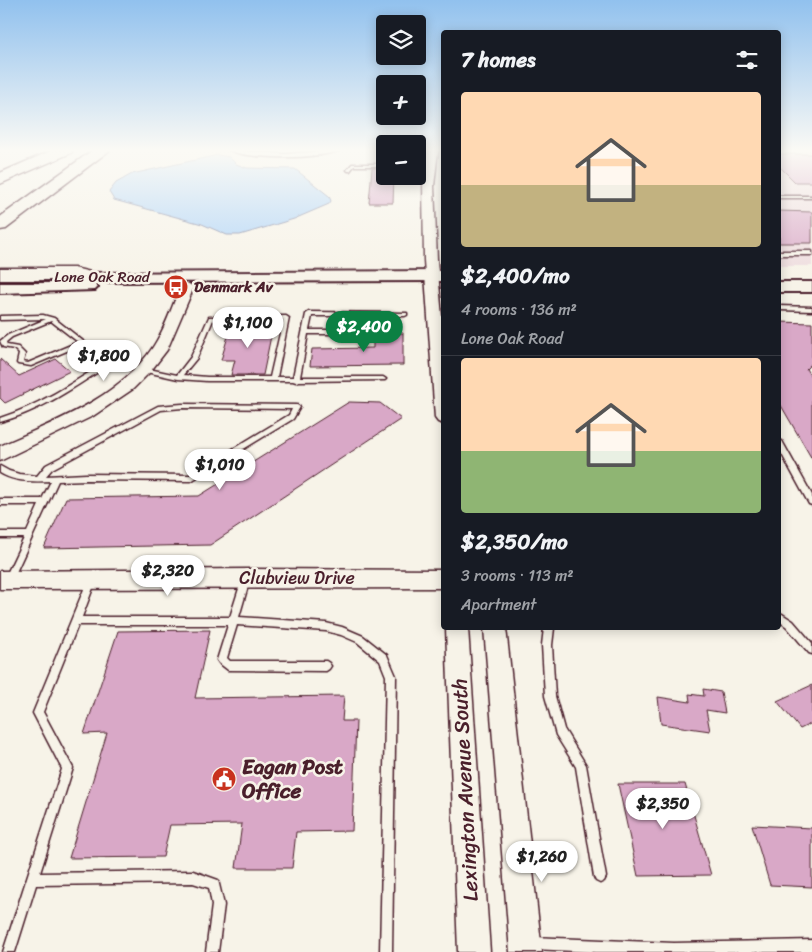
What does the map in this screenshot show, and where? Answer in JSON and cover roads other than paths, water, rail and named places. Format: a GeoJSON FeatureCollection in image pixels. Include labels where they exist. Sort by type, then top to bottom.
{"type":"FeatureCollection","features":[{"type":"Feature","properties":{"kind":"highway"},"geometry":{"type":"LineString","coordinates":[[0,216],[31,194]]}},
{"type":"Feature","properties":{"kind":"highway"},"geometry":{"type":"LineString","coordinates":[[0,224],[41,194]]}},
{"type":"Feature","properties":{"kind":"highway"},"geometry":{"type":"LineString","coordinates":[[0,274],[74,274],[92,278]]}},
{"type":"Feature","properties":{"kind":"main road"},"geometry":{"type":"LineString","coordinates":[[781,277],[812,277]]}},
{"type":"Feature","properties":{"kind":"main road","name":"Lone Oak Road"},"geometry":{"type":"LineString","coordinates":[[0,278],[438,282]]}},
{"type":"Feature","properties":{"kind":"main road","name":"Lone Oak Road"},"geometry":{"type":"LineString","coordinates":[[0,288],[187,287],[438,282]]}},
{"type":"Feature","properties":{"kind":"main road"},"geometry":{"type":"LineString","coordinates":[[781,287],[812,287]]}},
{"type":"Feature","properties":{"kind":"street"},"geometry":{"type":"LineString","coordinates":[[428,194],[438,282],[441,350]]}},
{"type":"Feature","properties":{"kind":"street"},"geometry":{"type":"LineString","coordinates":[[0,454],[76,418],[123,388],[143,370],[160,348],[187,287]]}},
{"type":"Feature","properties":{"kind":"street","name":"Clubview Drive"},"geometry":{"type":"LineString","coordinates":[[4,580],[441,579]]}},
{"type":"Feature","properties":{"kind":"street","name":"Lexington Avenue South"},"geometry":{"type":"LineString","coordinates":[[457,630],[474,952]]}},
{"type":"Feature","properties":{"kind":"street"},"geometry":{"type":"LineString","coordinates":[[495,630],[526,947]]}},
{"type":"Feature","properties":{"kind":"lane"},"geometry":{"type":"LineString","coordinates":[[781,197],[812,197]]}},
{"type":"Feature","properties":{"kind":"lane"},"geometry":{"type":"LineString","coordinates":[[781,253],[812,253]]}},
{"type":"Feature","properties":{"kind":"lane"},"geometry":{"type":"LineString","coordinates":[[781,308],[812,308]]}},
{"type":"Feature","properties":{"kind":"lane"},"geometry":{"type":"LineString","coordinates":[[296,380],[309,314],[405,314]]}},
{"type":"Feature","properties":{"kind":"lane"},"geometry":{"type":"LineString","coordinates":[[306,332],[357,332],[361,330],[361,314]]}},
{"type":"Feature","properties":{"kind":"lane"},"geometry":{"type":"LineString","coordinates":[[0,318],[43,317],[52,319],[105,361],[178,377],[296,380],[383,379]]}},
{"type":"Feature","properties":{"kind":"lane"},"geometry":{"type":"LineString","coordinates":[[178,377],[194,358],[211,318],[286,318],[273,379]]}},
{"type":"Feature","properties":{"kind":"lane"},"geometry":{"type":"LineString","coordinates":[[52,319],[10,336],[3,344],[16,348],[22,354],[20,363],[29,365],[81,343]]}},
{"type":"Feature","properties":{"kind":"lane"},"geometry":{"type":"LineString","coordinates":[[0,420],[35,406],[109,362]]}},
{"type":"Feature","properties":{"kind":"lane"},"geometry":{"type":"LineString","coordinates":[[0,469],[18,477],[39,479],[191,478],[291,417],[297,407],[182,406],[160,408],[49,467],[39,479]]}},
{"type":"Feature","properties":{"kind":"lane"},"geometry":{"type":"LineString","coordinates":[[781,447],[812,502]]}},
{"type":"Feature","properties":{"kind":"lane"},"geometry":{"type":"LineString","coordinates":[[4,580],[56,478]]}},
{"type":"Feature","properties":{"kind":"lane"},"geometry":{"type":"LineString","coordinates":[[0,502],[44,502]]}},
{"type":"Feature","properties":{"kind":"lane"},"geometry":{"type":"LineString","coordinates":[[0,535],[28,535]]}},
{"type":"Feature","properties":{"kind":"lane"},"geometry":{"type":"LineString","coordinates":[[247,578],[222,660],[228,666],[326,666]]}},
{"type":"Feature","properties":{"kind":"lane"},"geometry":{"type":"LineString","coordinates":[[9,952],[68,768],[38,714],[92,580]]}},
{"type":"Feature","properties":{"kind":"lane"},"geometry":{"type":"LineString","coordinates":[[781,617],[790,624],[812,650]]}},
{"type":"Feature","properties":{"kind":"lane"},"geometry":{"type":"LineString","coordinates":[[76,622],[233,621],[326,628],[342,631],[360,639],[384,658],[392,676],[386,952]]}},
{"type":"Feature","properties":{"kind":"lane"},"geometry":{"type":"LineString","coordinates":[[549,630],[547,645],[550,696],[560,731],[581,765],[600,878]]}},
{"type":"Feature","properties":{"kind":"lane"},"geometry":{"type":"LineString","coordinates":[[33,879],[193,877],[214,884],[218,906],[212,952]]}},
{"type":"Feature","properties":{"kind":"lane"},"geometry":{"type":"LineString","coordinates":[[526,947],[675,951],[812,946]]}},
{"type":"Feature","properties":{"kind":"water"},"geometry":{"type":"Polygon","coordinates":[[[111,194],[327,194],[331,201],[329,204],[294,219],[240,235],[227,235],[202,224],[114,200],[111,194]]]}},
{"type":"Feature","properties":{"kind":"place","name":"Denmark Av"},"geometry":{"type":"Point","coordinates":[176,287]}},
{"type":"Feature","properties":{"kind":"place","name":"Eagan Post Office"},"geometry":{"type":"Point","coordinates":[224,779]}}]}
